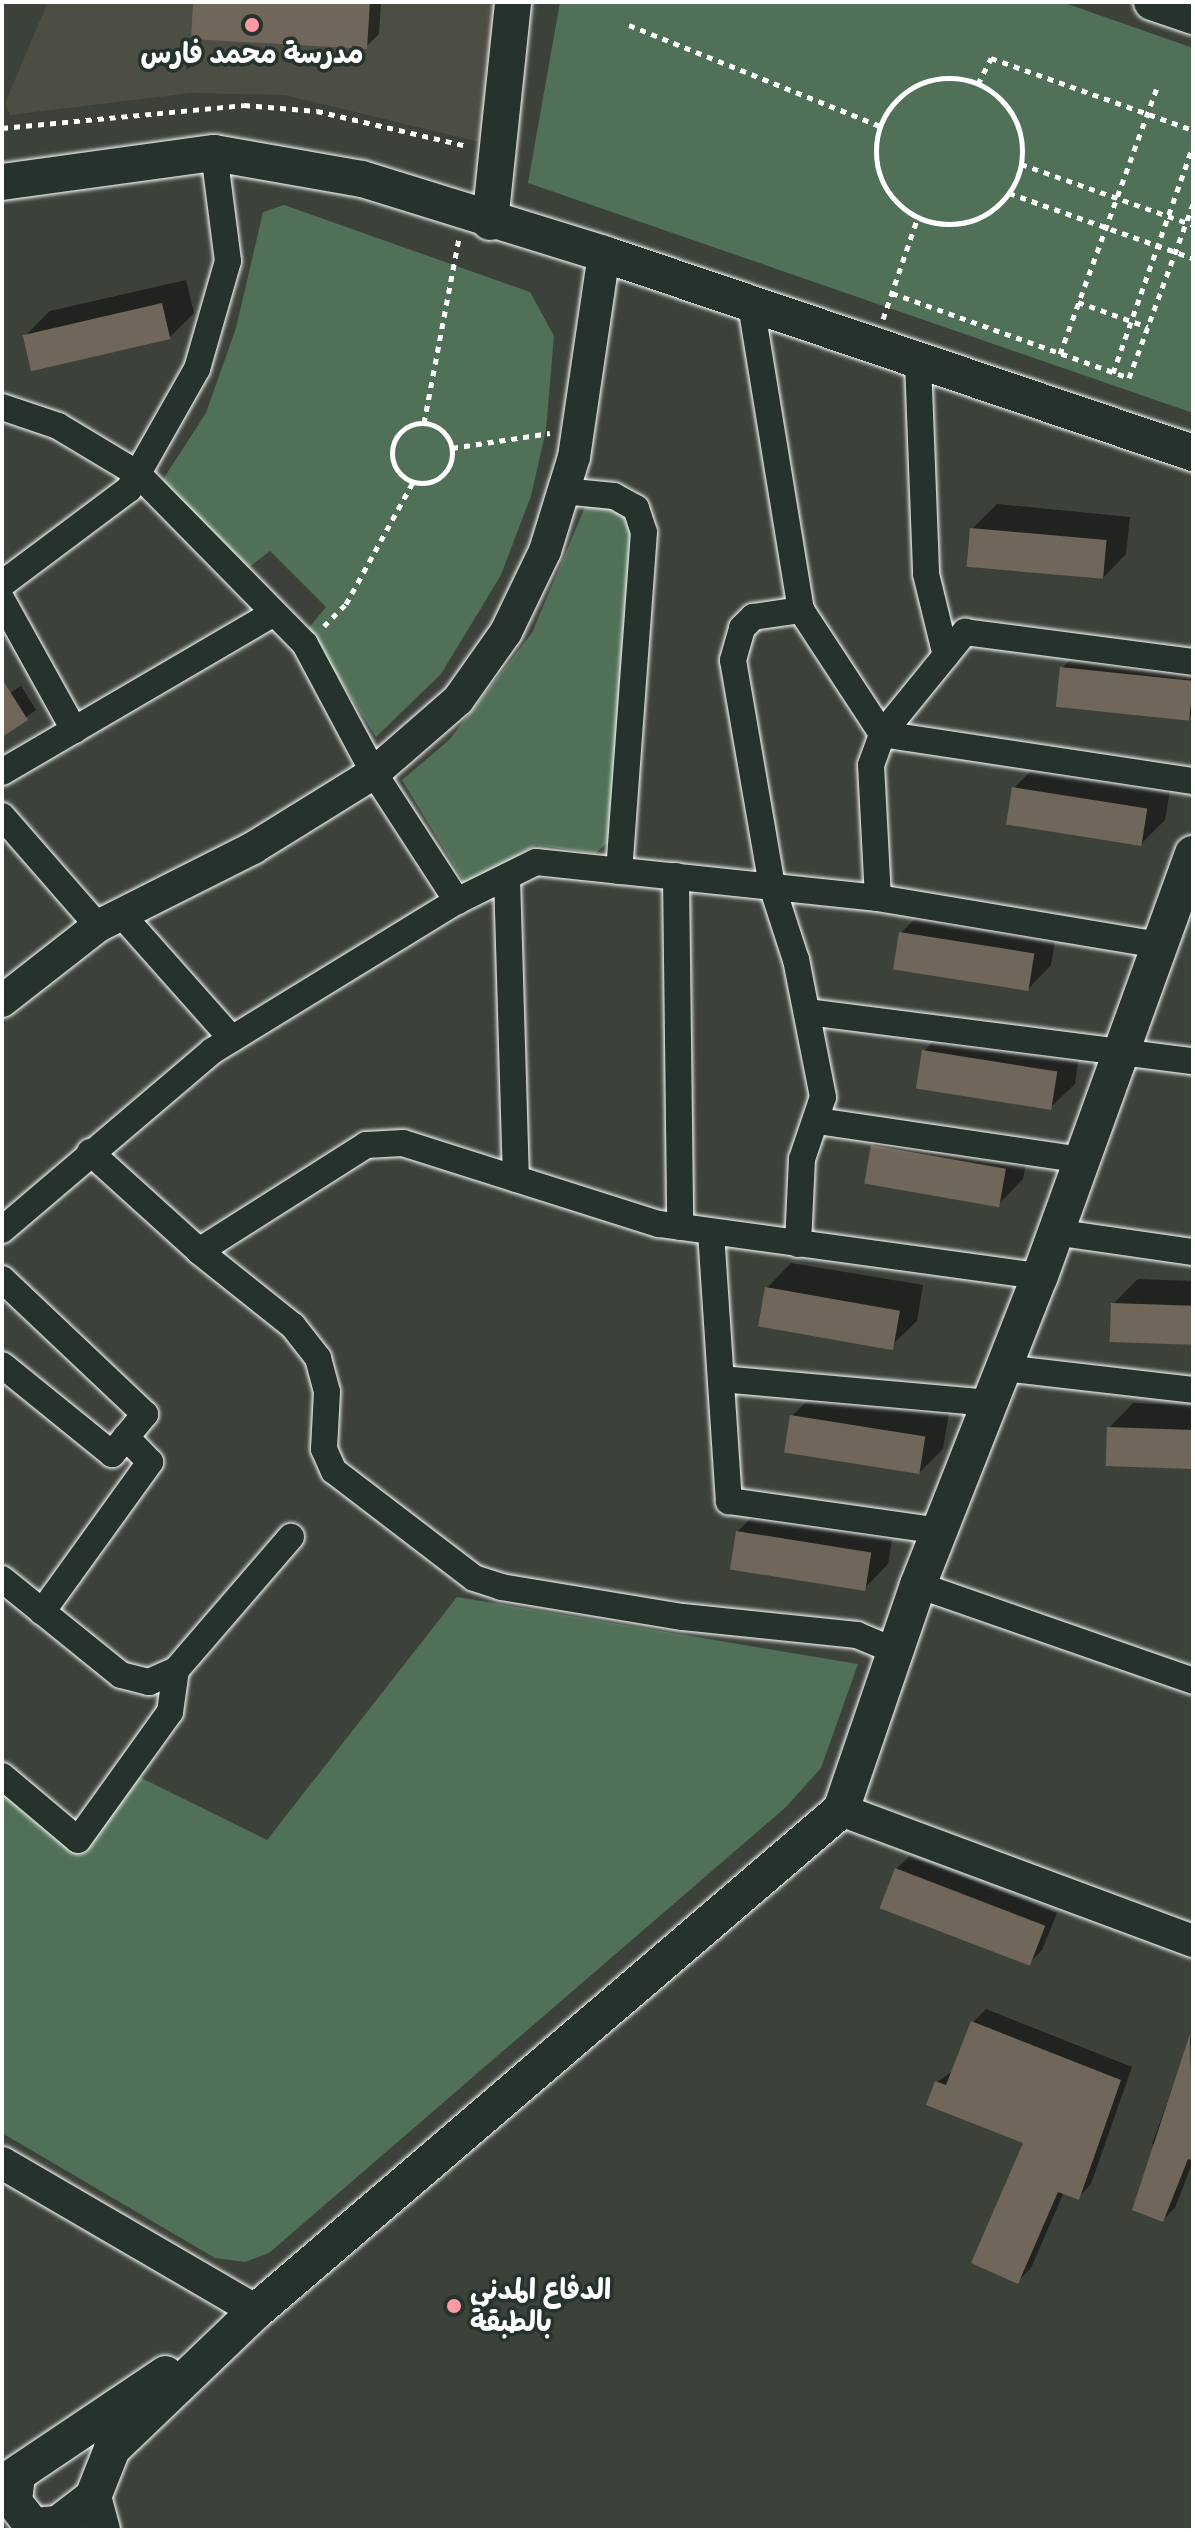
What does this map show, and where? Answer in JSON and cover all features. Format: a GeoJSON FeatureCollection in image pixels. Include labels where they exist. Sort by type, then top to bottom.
{"type":"FeatureCollection","features":[{"type":"Feature","properties":{"kind":"main road"},"geometry":{"type":"LineString","coordinates":[[477,218],[497,152],[513,2]]}},
{"type":"Feature","properties":{"kind":"main road"},"geometry":{"type":"LineString","coordinates":[[1152,2],[1193,16]]}},
{"type":"Feature","properties":{"kind":"main road"},"geometry":{"type":"LineString","coordinates":[[2,182],[214,153],[362,179],[477,218],[604,254],[918,362],[1191,451]]}},
{"type":"Feature","properties":{"kind":"main road"},"geometry":{"type":"LineString","coordinates":[[256,2311],[10,2480],[14,2502],[33,2526],[58,2524],[98,2514],[112,2449],[256,2311],[841,1810],[918,1585],[1040,1276],[1160,945],[1184,905],[1193,854]]}},
{"type":"Feature","properties":{"kind":"street"},"geometry":{"type":"LineString","coordinates":[[2,584],[129,489],[197,369],[228,261],[214,153]]}},
{"type":"Feature","properties":{"kind":"street"},"geometry":{"type":"LineString","coordinates":[[2,1001],[110,920],[253,848],[374,773],[458,700],[506,632],[545,551],[578,429],[604,254]]}},
{"type":"Feature","properties":{"kind":"street"},"geometry":{"type":"LineString","coordinates":[[751,305],[801,610],[882,734],[1193,781]]}},
{"type":"Feature","properties":{"kind":"street"},"geometry":{"type":"LineString","coordinates":[[918,362],[926,574],[946,656]]}},
{"type":"Feature","properties":{"kind":"street"},"geometry":{"type":"LineString","coordinates":[[2,407],[58,426],[138,474],[305,644],[374,773],[457,901]]}},
{"type":"Feature","properties":{"kind":"street"},"geometry":{"type":"LineString","coordinates":[[563,491],[625,502],[636,508],[644,532],[619,871]]}},
{"type":"Feature","properties":{"kind":"street"},"geometry":{"type":"LineString","coordinates":[[2,600],[74,730]]}},
{"type":"Feature","properties":{"kind":"street"},"geometry":{"type":"LineString","coordinates":[[798,1244],[802,1159],[818,1121],[823,1097],[808,1012],[772,886],[733,660],[742,628],[753,617],[801,610]]}},
{"type":"Feature","properties":{"kind":"street"},"geometry":{"type":"LineString","coordinates":[[2,772],[274,613]]}},
{"type":"Feature","properties":{"kind":"street"},"geometry":{"type":"LineString","coordinates":[[878,898],[869,798],[871,765],[882,734],[965,632],[1193,662]]}},
{"type":"Feature","properties":{"kind":"street"},"geometry":{"type":"LineString","coordinates":[[2,816],[232,1039]]}},
{"type":"Feature","properties":{"kind":"street"},"geometry":{"type":"LineString","coordinates":[[2,1230],[90,1152],[232,1039],[457,901],[536,862],[878,898],[1160,945]]}},
{"type":"Feature","properties":{"kind":"street"},"geometry":{"type":"LineString","coordinates":[[676,876],[680,1227]]}},
{"type":"Feature","properties":{"kind":"street"},"geometry":{"type":"LineString","coordinates":[[507,877],[516,1179]]}},
{"type":"Feature","properties":{"kind":"street"},"geometry":{"type":"LineString","coordinates":[[808,1012],[1193,1061]]}},
{"type":"Feature","properties":{"kind":"street"},"geometry":{"type":"LineString","coordinates":[[818,1121],[1081,1160]]}},
{"type":"Feature","properties":{"kind":"street"},"geometry":{"type":"LineString","coordinates":[[199,1251],[366,1145],[403,1143],[680,1227],[1040,1276]]}},
{"type":"Feature","properties":{"kind":"street"},"geometry":{"type":"LineString","coordinates":[[90,1152],[199,1251],[293,1326],[318,1358],[327,1392],[324,1449],[334,1471],[474,1578],[501,1587],[683,1617],[857,1635],[895,1651]]}},
{"type":"Feature","properties":{"kind":"street"},"geometry":{"type":"LineString","coordinates":[[711,1232],[729,1501],[939,1531]]}},
{"type":"Feature","properties":{"kind":"street"},"geometry":{"type":"LineString","coordinates":[[1054,1232],[1193,1252]]}},
{"type":"Feature","properties":{"kind":"street"},"geometry":{"type":"LineString","coordinates":[[2,1279],[145,1414],[112,1454],[2,1365]]}},
{"type":"Feature","properties":{"kind":"street"},"geometry":{"type":"LineString","coordinates":[[1004,1368],[1193,1390]]}},
{"type":"Feature","properties":{"kind":"street"},"geometry":{"type":"LineString","coordinates":[[721,1379],[990,1403]]}},
{"type":"Feature","properties":{"kind":"street"},"geometry":{"type":"LineString","coordinates":[[42,1612],[150,1462],[126,1437]]}},
{"type":"Feature","properties":{"kind":"street"},"geometry":{"type":"LineString","coordinates":[[2,1579],[121,1675],[149,1682],[176,1670],[291,1537]]}},
{"type":"Feature","properties":{"kind":"street"},"geometry":{"type":"LineString","coordinates":[[918,1585],[1193,1681]]}},
{"type":"Feature","properties":{"kind":"street"},"geometry":{"type":"LineString","coordinates":[[2,1776],[78,1840],[170,1712],[176,1670]]}},
{"type":"Feature","properties":{"kind":"street"},"geometry":{"type":"LineString","coordinates":[[841,1810],[1193,1941]]}},
{"type":"Feature","properties":{"kind":"street"},"geometry":{"type":"LineString","coordinates":[[2,2163],[256,2311]]}},
{"type":"Feature","properties":{"kind":"path"},"geometry":{"type":"LineString","coordinates":[[629,25],[880,126]]}},
{"type":"Feature","properties":{"kind":"path"},"geometry":{"type":"LineString","coordinates":[[978,84],[991,58],[1193,130]]}},
{"type":"Feature","properties":{"kind":"path"},"geometry":{"type":"LineString","coordinates":[[942,77],[978,84],[990,89],[1014,116],[1022,140],[1021,164],[1009,193],[988,214],[965,223],[941,224],[918,217],[884,185],[876,162],[880,126],[899,96],[919,83],[942,77]]}},
{"type":"Feature","properties":{"kind":"path"},"geometry":{"type":"LineString","coordinates":[[1060,354],[1157,87]]}},
{"type":"Feature","properties":{"kind":"path"},"geometry":{"type":"LineString","coordinates":[[2,128],[244,105],[317,111],[497,152]]}},
{"type":"Feature","properties":{"kind":"path"},"geometry":{"type":"LineString","coordinates":[[1113,373],[1193,146]]}},
{"type":"Feature","properties":{"kind":"path"},"geometry":{"type":"LineString","coordinates":[[1021,164],[1190,224]]}},
{"type":"Feature","properties":{"kind":"path"},"geometry":{"type":"LineString","coordinates":[[1009,193],[1193,258]]}},
{"type":"Feature","properties":{"kind":"path"},"geometry":{"type":"LineString","coordinates":[[892,293],[1129,378],[1175,252],[1190,224],[1193,204]]}},
{"type":"Feature","properties":{"kind":"path"},"geometry":{"type":"LineString","coordinates":[[874,347],[918,217]]}},
{"type":"Feature","properties":{"kind":"path"},"geometry":{"type":"LineString","coordinates":[[424,423],[477,218]]}},
{"type":"Feature","properties":{"kind":"path"},"geometry":{"type":"LineString","coordinates":[[1078,302],[1148,327]]}},
{"type":"Feature","properties":{"kind":"path"},"geometry":{"type":"LineString","coordinates":[[424,423],[442,430],[452,448],[442,477],[413,482],[397,470],[394,443],[406,428],[424,423]]}},
{"type":"Feature","properties":{"kind":"path"},"geometry":{"type":"LineString","coordinates":[[452,448],[578,429]]}},
{"type":"Feature","properties":{"kind":"path"},"geometry":{"type":"LineString","coordinates":[[305,644],[346,604],[413,482]]}},
{"type":"Feature","properties":{"kind":"shaded area"},"geometry":{"type":"Polygon","coordinates":[[[48,2],[498,2],[479,142],[285,95],[191,93],[10,115],[5,103],[48,2]]]}},
{"type":"Feature","properties":{"kind":"green space"},"geometry":{"type":"Polygon","coordinates":[[[560,2],[1062,2],[1193,48],[1193,413],[528,183],[560,2]]]}},
{"type":"Feature","properties":{"kind":"green space"},"geometry":{"type":"Polygon","coordinates":[[[284,205],[530,292],[554,336],[546,430],[531,496],[501,575],[441,674],[376,737],[308,629],[326,607],[270,551],[245,570],[156,490],[206,413],[236,328],[263,212],[284,205]]]}},
{"type":"Feature","properties":{"kind":"green space"},"geometry":{"type":"Polygon","coordinates":[[[619,500],[633,513],[615,836],[596,853],[536,845],[467,887],[402,780],[449,740],[532,633],[585,507],[619,500]]]}},
{"type":"Feature","properties":{"kind":"green space"},"geometry":{"type":"Polygon","coordinates":[[[457,1597],[858,1664],[821,1768],[786,1807],[269,2253],[245,2262],[215,2258],[2,2133],[2,1783],[65,1834],[117,1766],[267,1840],[457,1597]]]}},
{"type":"Feature","properties":{"kind":"building"},"geometry":{"type":"Polygon","coordinates":[[[193,2],[370,2],[367,49],[191,39],[193,2]]]}},
{"type":"Feature","properties":{"kind":"building"},"geometry":{"type":"Polygon","coordinates":[[[162,303],[170,339],[31,371],[23,335],[162,303]]]}},
{"type":"Feature","properties":{"kind":"building"},"geometry":{"type":"Polygon","coordinates":[[[970,528],[1106,540],[1103,579],[967,567],[970,528]]]}},
{"type":"Feature","properties":{"kind":"building"},"geometry":{"type":"Polygon","coordinates":[[[1060,667],[1193,681],[1189,721],[1056,707],[1060,667]]]}},
{"type":"Feature","properties":{"kind":"building"},"geometry":{"type":"Polygon","coordinates":[[[2,679],[28,720],[2,737],[2,679]]]}},
{"type":"Feature","properties":{"kind":"building"},"geometry":{"type":"Polygon","coordinates":[[[1012,787],[1147,808],[1141,846],[1006,825],[1012,787]]]}},
{"type":"Feature","properties":{"kind":"building"},"geometry":{"type":"Polygon","coordinates":[[[899,932],[1034,953],[1028,991],[893,970],[899,932]]]}},
{"type":"Feature","properties":{"kind":"building"},"geometry":{"type":"Polygon","coordinates":[[[922,1050],[1057,1071],[1051,1110],[916,1089],[922,1050]]]}},
{"type":"Feature","properties":{"kind":"building"},"geometry":{"type":"Polygon","coordinates":[[[871,1145],[1006,1169],[999,1207],[864,1183],[871,1145]]]}},
{"type":"Feature","properties":{"kind":"building"},"geometry":{"type":"Polygon","coordinates":[[[765,1287],[900,1311],[893,1350],[758,1326],[765,1287]]]}},
{"type":"Feature","properties":{"kind":"building"},"geometry":{"type":"Polygon","coordinates":[[[1111,1303],[1193,1306],[1192,1345],[1110,1342],[1111,1303]]]}},
{"type":"Feature","properties":{"kind":"building"},"geometry":{"type":"Polygon","coordinates":[[[790,1415],[925,1436],[919,1474],[784,1453],[790,1415]]]}},
{"type":"Feature","properties":{"kind":"building"},"geometry":{"type":"Polygon","coordinates":[[[1107,1427],[1193,1430],[1192,1469],[1106,1466],[1107,1427]]]}},
{"type":"Feature","properties":{"kind":"building"},"geometry":{"type":"Polygon","coordinates":[[[736,1531],[871,1552],[865,1591],[730,1570],[736,1531]]]}},
{"type":"Feature","properties":{"kind":"building"},"geometry":{"type":"Polygon","coordinates":[[[895,1868],[1045,1926],[1030,1966],[880,1908],[895,1868]]]}},
{"type":"Feature","properties":{"kind":"building"},"geometry":{"type":"Polygon","coordinates":[[[971,2021],[1121,2080],[1079,2200],[1058,2192],[1018,2284],[971,2263],[1023,2143],[926,2105],[935,2081],[946,2085],[971,2021]]]}},
{"type":"Feature","properties":{"kind":"building"},"geometry":{"type":"Polygon","coordinates":[[[1190,2034],[1193,2161],[1188,2159],[1163,2222],[1132,2210],[1190,2034]]]}},
{"type":"Feature","properties":{"kind":"place","name":"مدرسة محمد فارس"},"geometry":{"type":"Point","coordinates":[252,25]}},
{"type":"Feature","properties":{"kind":"place","name":"الدفاع المدني بالطبقة"},"geometry":{"type":"Point","coordinates":[454,2306]}}]}
